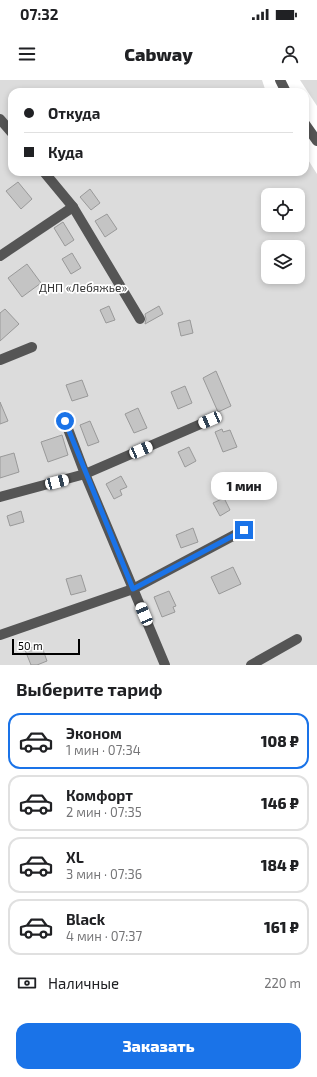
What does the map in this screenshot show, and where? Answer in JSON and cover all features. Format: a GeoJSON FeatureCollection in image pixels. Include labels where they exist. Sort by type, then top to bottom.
{"type":"FeatureCollection","features":[{"type":"Feature","properties":{"kind":"street"},"geometry":{"type":"LineString","coordinates":[[0,119],[8,128]]}},
{"type":"Feature","properties":{"kind":"street"},"geometry":{"type":"LineString","coordinates":[[309,130],[317,141]]}},
{"type":"Feature","properties":{"kind":"street"},"geometry":{"type":"LineString","coordinates":[[47,176],[73,206],[140,319]]}},
{"type":"Feature","properties":{"kind":"street"},"geometry":{"type":"LineString","coordinates":[[0,256],[73,206]]}},
{"type":"Feature","properties":{"kind":"street"},"geometry":{"type":"LineString","coordinates":[[0,360],[32,347]]}},
{"type":"Feature","properties":{"kind":"street"},"geometry":{"type":"LineString","coordinates":[[0,497],[85,474],[210,420]]}},
{"type":"Feature","properties":{"kind":"street"},"geometry":{"type":"LineString","coordinates":[[65,421],[85,474],[165,665]]}},
{"type":"Feature","properties":{"kind":"street"},"geometry":{"type":"LineString","coordinates":[[0,635],[133,589],[244,530]]}},
{"type":"Feature","properties":{"kind":"street"},"geometry":{"type":"LineString","coordinates":[[251,665],[297,639]]}},
{"type":"Feature","properties":{"kind":"green space","name":"ДНП «Лебяжье»"},"geometry":{"type":"Polygon","coordinates":[[[0,80],[262,80],[265,88],[8,88],[8,176],[309,176],[309,161],[317,174],[317,665],[0,665],[0,80]]]}},
{"type":"Feature","properties":{"kind":"green space"},"geometry":{"type":"Polygon","coordinates":[[[300,80],[317,80],[317,106],[309,94],[309,88],[305,88],[300,80]]]}},
{"type":"Feature","properties":{"kind":"building"},"geometry":{"type":"Polygon","coordinates":[[[18,182],[32,199],[21,209],[6,191],[18,182]]]}},
{"type":"Feature","properties":{"kind":"building"},"geometry":{"type":"Polygon","coordinates":[[[90,189],[100,203],[91,210],[80,197],[90,189]]]}},
{"type":"Feature","properties":{"kind":"building"},"geometry":{"type":"Polygon","coordinates":[[[107,214],[117,229],[105,237],[95,221],[107,214]]]}},
{"type":"Feature","properties":{"kind":"building"},"geometry":{"type":"Polygon","coordinates":[[[63,222],[74,240],[65,246],[54,228],[63,222]]]}},
{"type":"Feature","properties":{"kind":"building"},"geometry":{"type":"Polygon","coordinates":[[[72,253],[81,268],[71,274],[62,259],[72,253]]]}},
{"type":"Feature","properties":{"kind":"building"},"geometry":{"type":"Polygon","coordinates":[[[27,264],[41,283],[22,297],[8,278],[27,264]]]}},
{"type":"Feature","properties":{"kind":"building"},"geometry":{"type":"Polygon","coordinates":[[[109,306],[115,320],[106,323],[100,310],[109,306]]]}},
{"type":"Feature","properties":{"kind":"building"},"geometry":{"type":"Polygon","coordinates":[[[159,306],[163,314],[145,324],[145,314],[159,306]]]}},
{"type":"Feature","properties":{"kind":"building"},"geometry":{"type":"Polygon","coordinates":[[[5,309],[19,324],[0,341],[0,313],[5,309]]]}},
{"type":"Feature","properties":{"kind":"building"},"geometry":{"type":"Polygon","coordinates":[[[190,320],[193,333],[181,336],[178,323],[190,320]]]}},
{"type":"Feature","properties":{"kind":"building"},"geometry":{"type":"Polygon","coordinates":[[[216,371],[231,406],[218,412],[203,378],[216,371]]]}},
{"type":"Feature","properties":{"kind":"building"},"geometry":{"type":"Polygon","coordinates":[[[82,380],[88,396],[72,401],[66,385],[82,380]]]}},
{"type":"Feature","properties":{"kind":"building"},"geometry":{"type":"Polygon","coordinates":[[[185,386],[192,403],[178,409],[171,392],[185,386]]]}},
{"type":"Feature","properties":{"kind":"building"},"geometry":{"type":"Polygon","coordinates":[[[0,402],[8,421],[0,424],[0,402]]]}},
{"type":"Feature","properties":{"kind":"building"},"geometry":{"type":"Polygon","coordinates":[[[138,408],[147,428],[134,433],[125,414],[138,408]]]}},
{"type":"Feature","properties":{"kind":"building"},"geometry":{"type":"Polygon","coordinates":[[[90,421],[99,442],[88,446],[80,425],[90,421]]]}},
{"type":"Feature","properties":{"kind":"building"},"geometry":{"type":"Polygon","coordinates":[[[222,429],[223,432],[230,430],[237,447],[223,452],[215,432],[222,429]]]}},
{"type":"Feature","properties":{"kind":"building"},"geometry":{"type":"Polygon","coordinates":[[[62,435],[68,455],[48,462],[41,442],[62,435]]]}},
{"type":"Feature","properties":{"kind":"building"},"geometry":{"type":"Polygon","coordinates":[[[189,447],[196,461],[185,467],[178,452],[189,447]]]}},
{"type":"Feature","properties":{"kind":"building"},"geometry":{"type":"Polygon","coordinates":[[[14,453],[19,472],[0,478],[0,457],[14,453]]]}},
{"type":"Feature","properties":{"kind":"building"},"geometry":{"type":"Polygon","coordinates":[[[121,476],[127,487],[120,490],[122,495],[114,499],[106,484],[121,476]]]}},
{"type":"Feature","properties":{"kind":"building"},"geometry":{"type":"Polygon","coordinates":[[[224,498],[230,510],[220,516],[213,503],[224,498]]]}},
{"type":"Feature","properties":{"kind":"building"},"geometry":{"type":"Polygon","coordinates":[[[21,511],[24,522],[10,526],[7,516],[21,511]]]}},
{"type":"Feature","properties":{"kind":"building"},"geometry":{"type":"Polygon","coordinates":[[[193,528],[198,542],[181,548],[176,535],[193,528]]]}},
{"type":"Feature","properties":{"kind":"building"},"geometry":{"type":"Polygon","coordinates":[[[233,567],[241,584],[219,594],[211,577],[233,567]]]}},
{"type":"Feature","properties":{"kind":"building"},"geometry":{"type":"Polygon","coordinates":[[[81,575],[86,591],[71,595],[66,579],[81,575]]]}},
{"type":"Feature","properties":{"kind":"building"},"geometry":{"type":"Polygon","coordinates":[[[169,591],[176,606],[173,607],[175,612],[162,617],[154,597],[169,591]]]}},
{"type":"Feature","properties":{"kind":"building"},"geometry":{"type":"Polygon","coordinates":[[[33,647],[34,650],[42,647],[47,661],[37,665],[31,665],[25,650],[33,647]]]}},
{"type":"Feature","properties":{"kind":"route"},"geometry":{"type":"LineString","coordinates":[[65,421],[85,474],[133,589],[244,530]]}}]}
